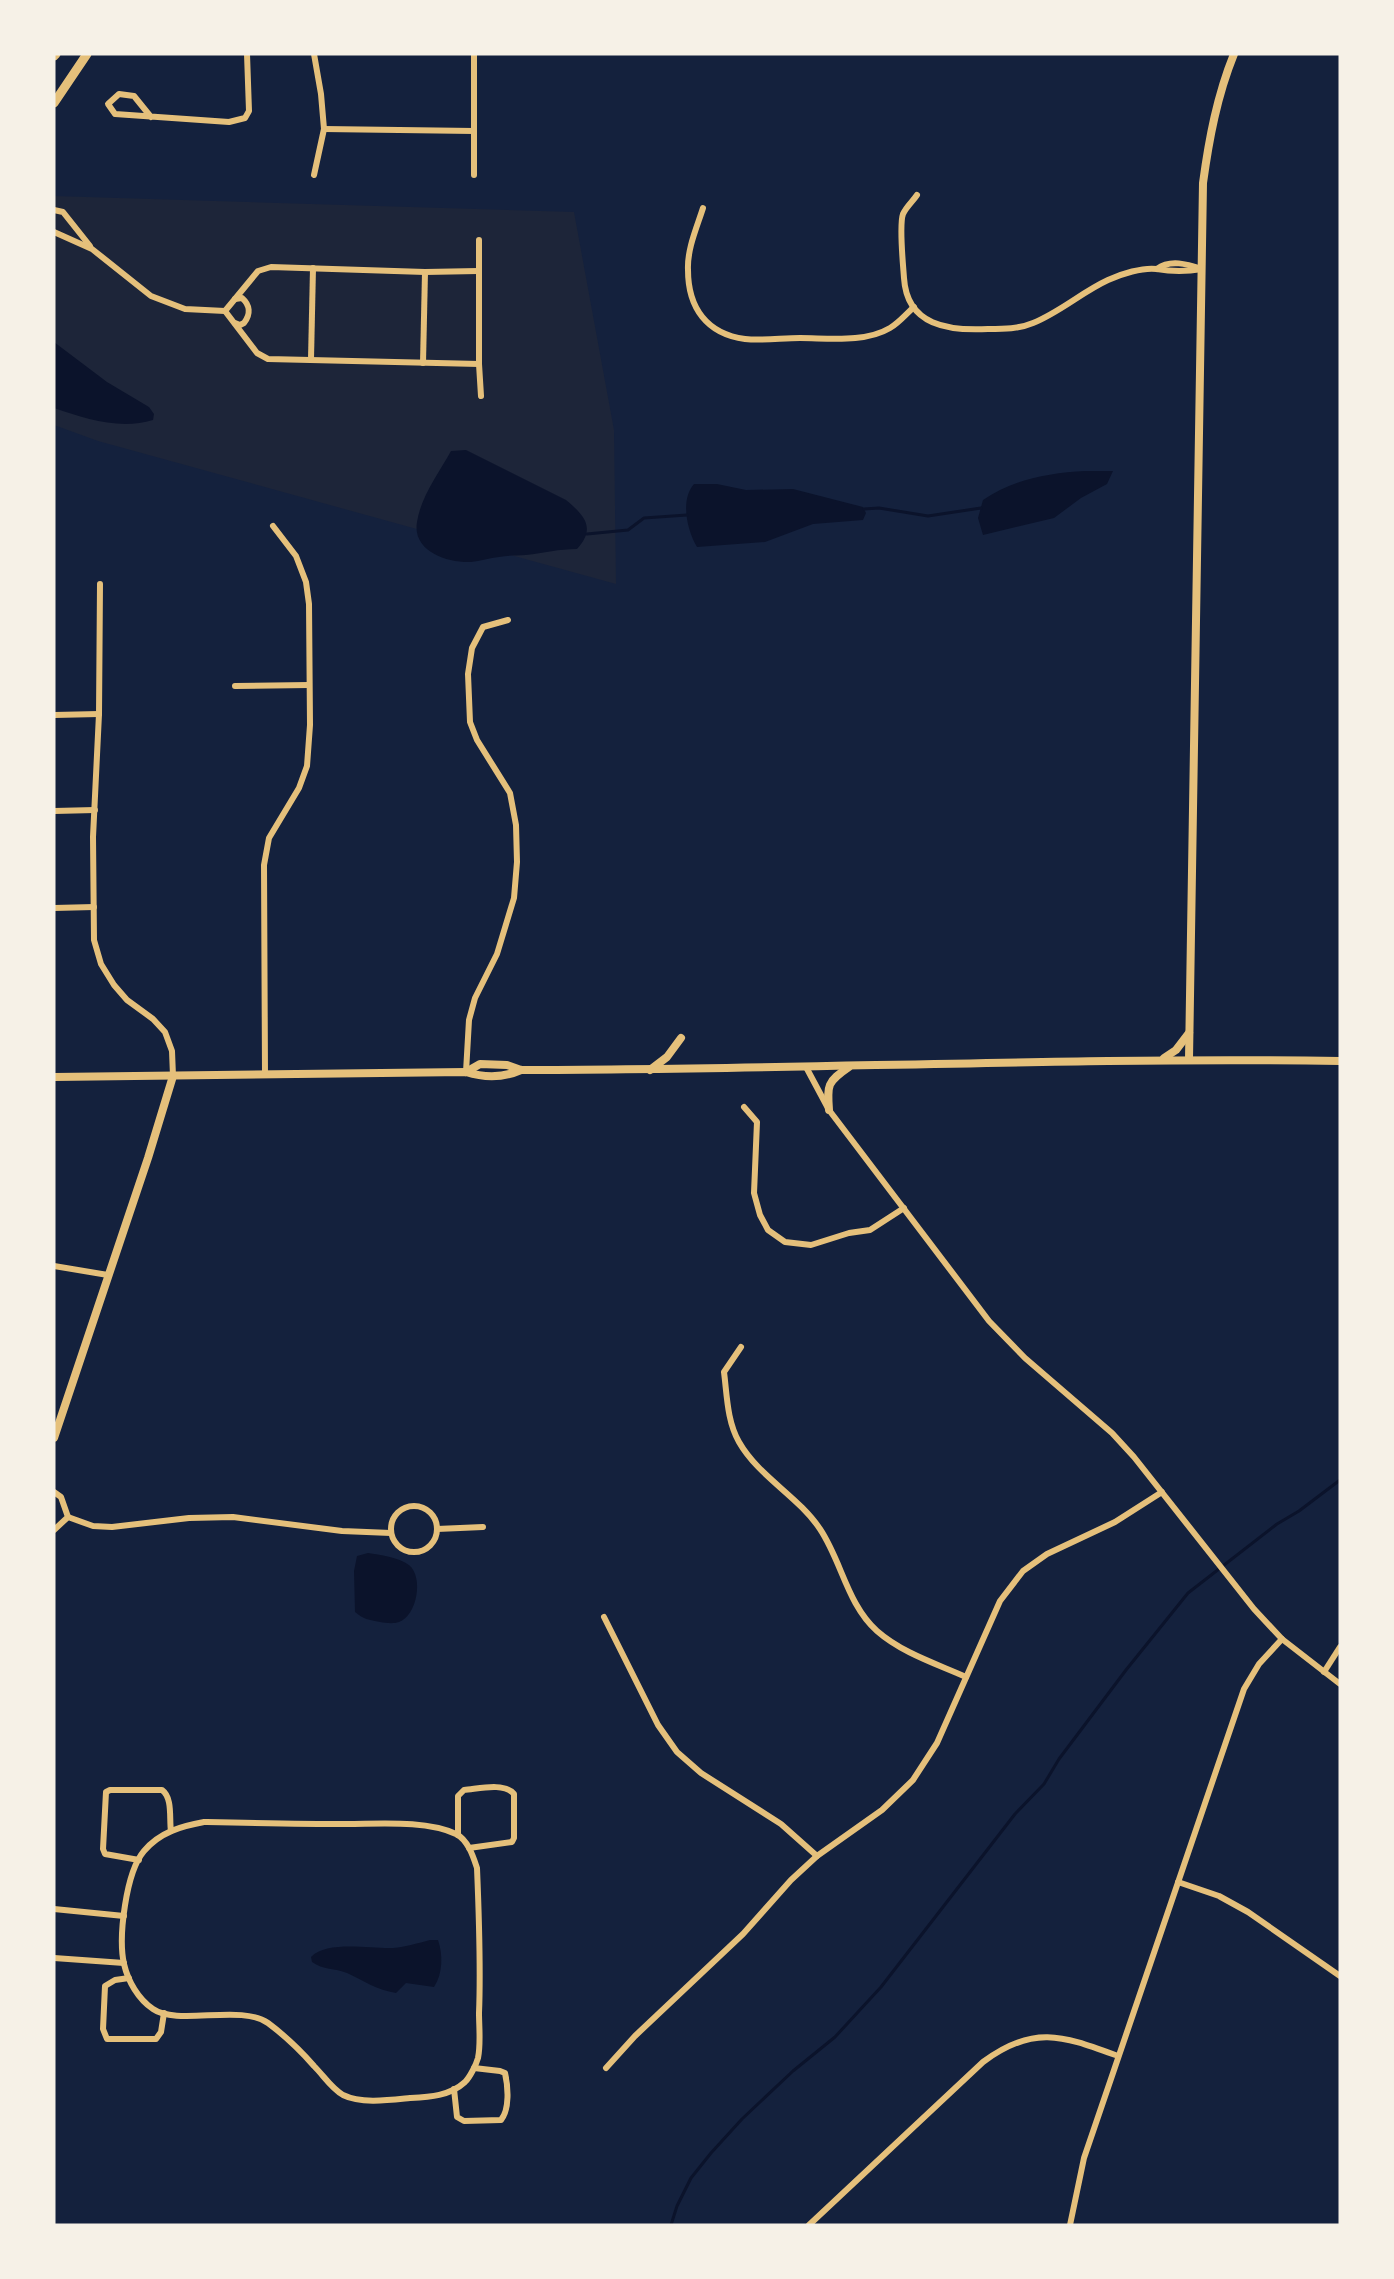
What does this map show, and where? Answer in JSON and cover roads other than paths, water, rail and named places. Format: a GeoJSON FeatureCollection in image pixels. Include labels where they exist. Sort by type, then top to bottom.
{"type":"FeatureCollection","features":[{"type":"Feature","properties":{"kind":"main road"},"geometry":{"type":"LineString","coordinates":[[54,103],[87,54]]}},
{"type":"Feature","properties":{"kind":"street"},"geometry":{"type":"LineString","coordinates":[[151,117],[134,96],[119,94],[108,104],[115,114],[151,117],[230,122],[245,118],[249,111],[247,54]]}},
{"type":"Feature","properties":{"kind":"street"},"geometry":{"type":"LineString","coordinates":[[314,54],[324,129],[314,175]]}},
{"type":"Feature","properties":{"kind":"street"},"geometry":{"type":"LineString","coordinates":[[474,54],[474,175]]}},
{"type":"Feature","properties":{"kind":"street"},"geometry":{"type":"LineString","coordinates":[[1189,1059],[1203,183],[1211,129],[1225,76],[1234,54]]}},
{"type":"Feature","properties":{"kind":"street"},"geometry":{"type":"LineString","coordinates":[[324,129],[474,131]]}},
{"type":"Feature","properties":{"kind":"street"},"geometry":{"type":"LineString","coordinates":[[917,195],[903,214],[904,280],[908,299],[919,315],[939,326],[968,330],[1018,328],[1054,314],[1108,280],[1157,269],[1163,264],[1185,263],[1202,269]]}},
{"type":"Feature","properties":{"kind":"street"},"geometry":{"type":"LineString","coordinates":[[703,208],[687,269],[690,291],[705,323],[723,333],[746,339],[853,337],[878,334],[892,327],[914,307]]}},
{"type":"Feature","properties":{"kind":"street"},"geometry":{"type":"LineString","coordinates":[[54,210],[63,212],[92,249],[151,296],[185,309],[225,311],[257,353],[268,359],[479,364]]}},
{"type":"Feature","properties":{"kind":"street"},"geometry":{"type":"LineString","coordinates":[[54,232],[92,249]]}},
{"type":"Feature","properties":{"kind":"street"},"geometry":{"type":"LineString","coordinates":[[479,240],[481,396]]}},
{"type":"Feature","properties":{"kind":"street"},"geometry":{"type":"LineString","coordinates":[[225,311],[258,271],[271,267],[424,272],[478,271]]}},
{"type":"Feature","properties":{"kind":"street"},"geometry":{"type":"LineString","coordinates":[[310,359],[313,268]]}},
{"type":"Feature","properties":{"kind":"street"},"geometry":{"type":"LineString","coordinates":[[423,363],[424,272]]}},
{"type":"Feature","properties":{"kind":"street"},"geometry":{"type":"LineString","coordinates":[[233,300],[236,297],[242,298],[249,308],[244,323],[238,325],[234,322]]}},
{"type":"Feature","properties":{"kind":"street"},"geometry":{"type":"LineString","coordinates":[[265,1075],[264,865],[269,838],[299,788],[307,766],[310,725],[309,604],[306,582],[296,556],[273,526]]}},
{"type":"Feature","properties":{"kind":"street"},"geometry":{"type":"LineString","coordinates":[[54,1438],[148,1158],[173,1076],[172,1051],[165,1032],[153,1019],[127,1000],[114,985],[101,964],[94,940],[94,810],[99,714],[100,584]]}},
{"type":"Feature","properties":{"kind":"street"},"geometry":{"type":"LineString","coordinates":[[466,1072],[468,1020],[475,998],[497,954],[514,898],[517,862],[516,825],[510,794],[477,740],[470,722],[468,674],[472,648],[483,627],[508,620]]}},
{"type":"Feature","properties":{"kind":"street"},"geometry":{"type":"LineString","coordinates":[[235,686],[309,685]]}},
{"type":"Feature","properties":{"kind":"street"},"geometry":{"type":"LineString","coordinates":[[54,715],[99,714]]}},
{"type":"Feature","properties":{"kind":"street"},"geometry":{"type":"LineString","coordinates":[[54,811],[94,810]]}},
{"type":"Feature","properties":{"kind":"street"},"geometry":{"type":"LineString","coordinates":[[54,908],[94,907]]}},
{"type":"Feature","properties":{"kind":"street"},"geometry":{"type":"LineString","coordinates":[[1162,1059],[1176,1050],[1190,1032]]}},
{"type":"Feature","properties":{"kind":"street"},"geometry":{"type":"LineString","coordinates":[[651,1070],[667,1057],[681,1038]]}},
{"type":"Feature","properties":{"kind":"street"},"geometry":{"type":"LineString","coordinates":[[54,1077],[466,1072],[480,1064],[507,1065],[521,1070],[651,1070],[1162,1059],[1340,1061]]}},
{"type":"Feature","properties":{"kind":"street"},"geometry":{"type":"LineString","coordinates":[[829,1110],[827,1089],[837,1075],[849,1066]]}},
{"type":"Feature","properties":{"kind":"street"},"geometry":{"type":"LineString","coordinates":[[806,1067],[829,1110],[989,1321],[1025,1358],[1112,1433],[1162,1492],[1254,1609],[1282,1640],[1340,1684]]}},
{"type":"Feature","properties":{"kind":"street"},"geometry":{"type":"LineString","coordinates":[[744,1107],[757,1122],[754,1193],[760,1215],[768,1230],[785,1242],[811,1245],[849,1233],[870,1230],[904,1208]]}},
{"type":"Feature","properties":{"kind":"street"},"geometry":{"type":"LineString","coordinates":[[54,1266],[108,1275]]}},
{"type":"Feature","properties":{"kind":"street"},"geometry":{"type":"LineString","coordinates":[[741,1347],[724,1372],[728,1408],[739,1442],[755,1464],[800,1505],[819,1527],[832,1550],[850,1595],[862,1615],[877,1631],[895,1644],[966,1677]]}},
{"type":"Feature","properties":{"kind":"street"},"geometry":{"type":"LineString","coordinates":[[54,1492],[61,1497],[68,1517]]}},
{"type":"Feature","properties":{"kind":"street"},"geometry":{"type":"LineString","coordinates":[[606,2068],[635,2036],[743,1934],[791,1880],[817,1856],[882,1810],[913,1780],[937,1743],[1000,1601],[1023,1571],[1047,1554],[1115,1522],[1162,1492]]}},
{"type":"Feature","properties":{"kind":"street"},"geometry":{"type":"LineString","coordinates":[[412,1505],[427,1509],[433,1514],[437,1529],[432,1543],[420,1551],[405,1550],[393,1540],[391,1525],[398,1511],[412,1505]]}},
{"type":"Feature","properties":{"kind":"street"},"geometry":{"type":"LineString","coordinates":[[54,1530],[68,1517]]}},
{"type":"Feature","properties":{"kind":"street"},"geometry":{"type":"LineString","coordinates":[[68,1517],[93,1526],[112,1527],[189,1518],[233,1517],[342,1531],[391,1533]]}},
{"type":"Feature","properties":{"kind":"street"},"geometry":{"type":"LineString","coordinates":[[437,1529],[483,1527]]}},
{"type":"Feature","properties":{"kind":"street"},"geometry":{"type":"LineString","coordinates":[[604,1617],[658,1725],[677,1752],[701,1773],[781,1824],[817,1856]]}},
{"type":"Feature","properties":{"kind":"street"},"geometry":{"type":"LineString","coordinates":[[1070,2225],[1084,2158],[1244,1689],[1259,1664],[1282,1640]]}},
{"type":"Feature","properties":{"kind":"street"},"geometry":{"type":"LineString","coordinates":[[1324,1672],[1340,1647]]}},
{"type":"Feature","properties":{"kind":"street"},"geometry":{"type":"LineString","coordinates":[[458,1835],[458,1796],[464,1790],[503,1788],[514,1794],[512,1842],[469,1848]]}},
{"type":"Feature","properties":{"kind":"street"},"geometry":{"type":"LineString","coordinates":[[139,1860],[105,1854],[103,1839],[106,1792],[110,1790],[162,1791],[167,1794],[171,1831]]}},
{"type":"Feature","properties":{"kind":"street"},"geometry":{"type":"LineString","coordinates":[[204,1822],[393,1824],[437,1827],[458,1835],[469,1848],[477,1868],[480,1976],[478,2058],[466,2081],[436,2096],[359,2100],[333,2089],[313,2064],[265,2021],[248,2016],[164,2013],[154,2010],[136,1992],[124,1963],[124,1916],[129,1884],[139,1860],[144,1851],[171,1831],[204,1822]]}},
{"type":"Feature","properties":{"kind":"street"},"geometry":{"type":"LineString","coordinates":[[1178,1882],[1218,1896],[1248,1911],[1340,1976]]}},
{"type":"Feature","properties":{"kind":"street"},"geometry":{"type":"LineString","coordinates":[[54,1909],[124,1916]]}},
{"type":"Feature","properties":{"kind":"street"},"geometry":{"type":"LineString","coordinates":[[54,1958],[124,1963]]}},
{"type":"Feature","properties":{"kind":"street"},"geometry":{"type":"LineString","coordinates":[[129,1978],[115,1980],[105,1986],[103,2029],[107,2039],[156,2039],[161,2032],[164,2013]]}},
{"type":"Feature","properties":{"kind":"street"},"geometry":{"type":"LineString","coordinates":[[809,2225],[983,2062],[999,2050],[1025,2039],[1053,2037],[1075,2040],[1118,2056]]}},
{"type":"Feature","properties":{"kind":"street"},"geometry":{"type":"LineString","coordinates":[[454,2089],[458,2117],[464,2121],[501,2120],[506,2114],[505,2073],[474,2068]]}},
{"type":"Feature","properties":{"kind":"waterway"},"geometry":{"type":"LineString","coordinates":[[864,509],[879,508],[928,516],[981,508]]}},
{"type":"Feature","properties":{"kind":"waterway"},"geometry":{"type":"LineString","coordinates":[[587,534],[628,530],[644,518],[687,515]]}},
{"type":"Feature","properties":{"kind":"waterway"},"geometry":{"type":"LineString","coordinates":[[671,2225],[677,2206],[691,2178],[711,2153],[742,2119],[793,2071],[835,2037],[881,1987],[1015,1814],[1044,1784],[1059,1759],[1126,1670],[1188,1593],[1277,1524],[1299,1511],[1340,1480]]}}]}
